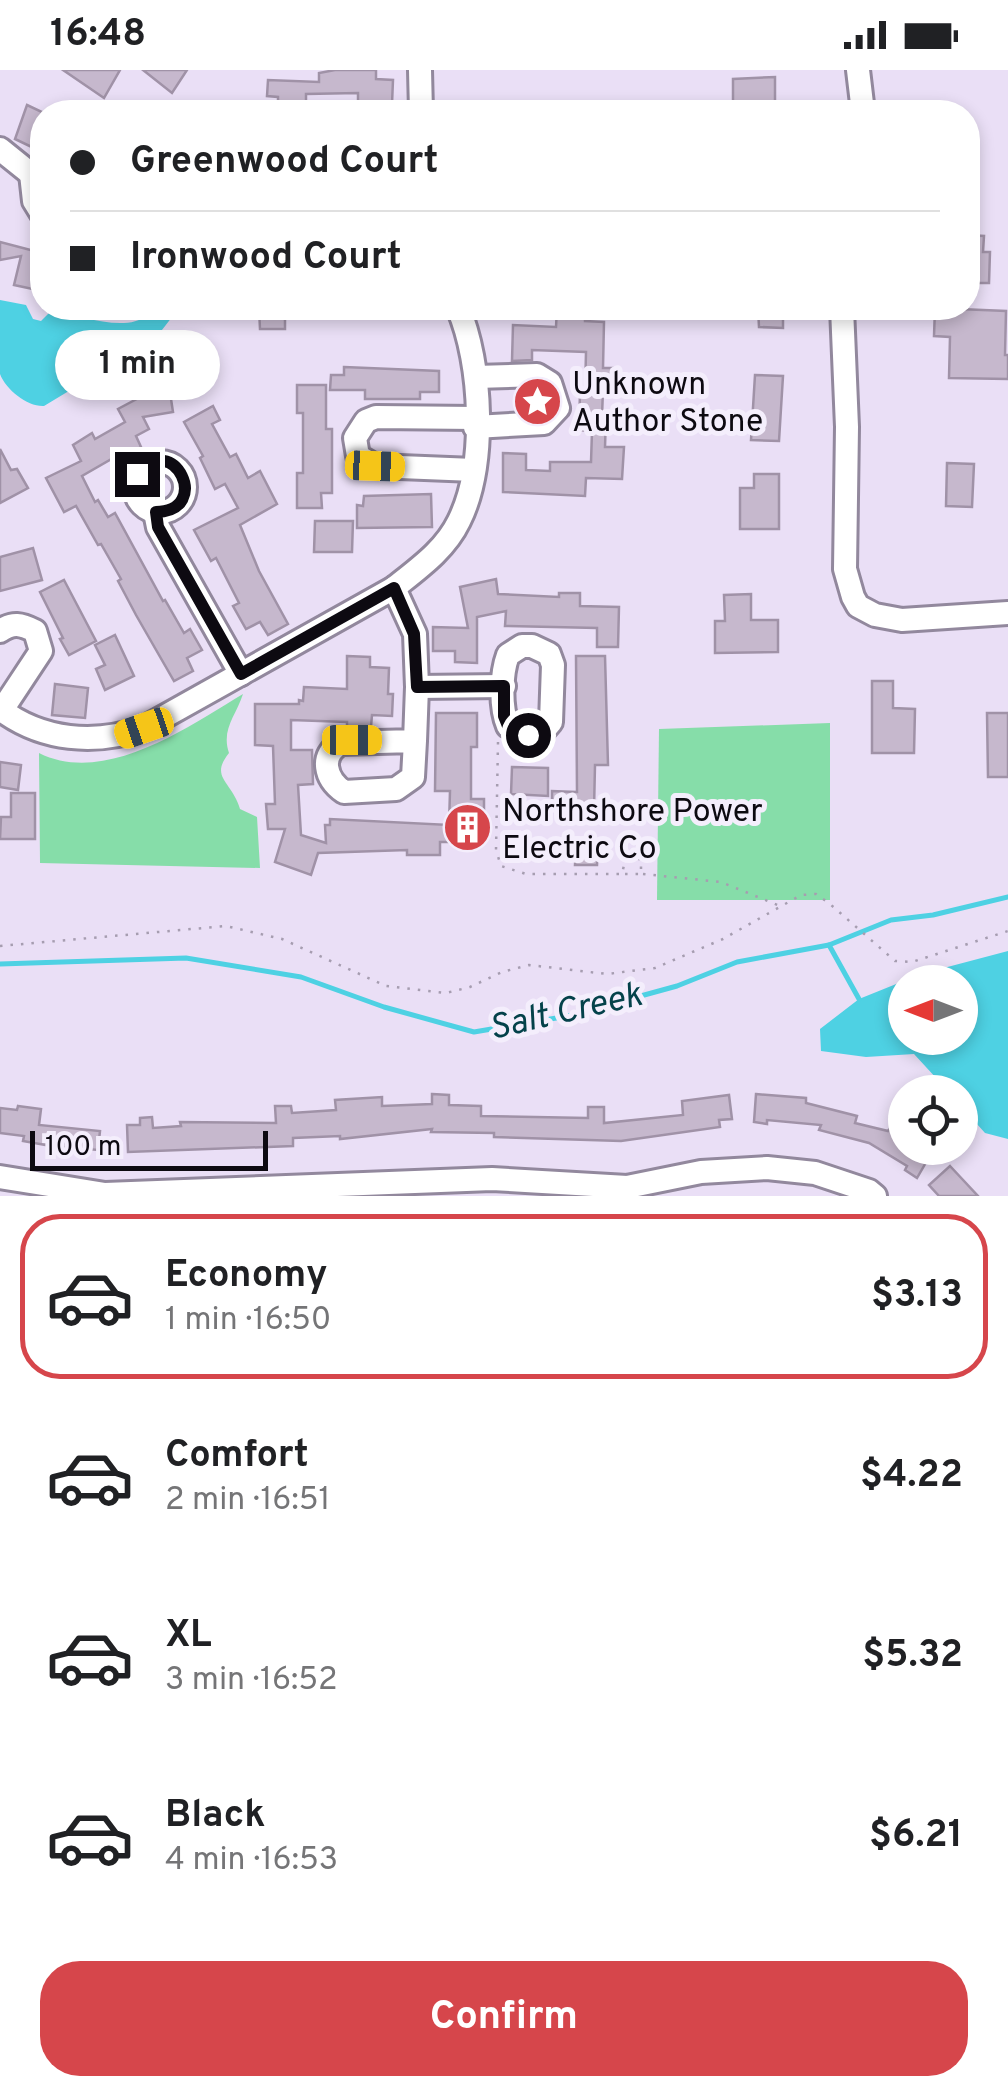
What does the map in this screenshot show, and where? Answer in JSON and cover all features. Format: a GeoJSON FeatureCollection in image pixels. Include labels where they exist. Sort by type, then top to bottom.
{"type":"FeatureCollection","features":[{"type":"Feature","properties":{"kind":"street"},"geometry":{"type":"LineString","coordinates":[[420,70],[420,100]]}},
{"type":"Feature","properties":{"kind":"street"},"geometry":{"type":"LineString","coordinates":[[858,70],[862,100]]}},
{"type":"Feature","properties":{"kind":"street"},"geometry":{"type":"LineString","coordinates":[[0,149],[30,171]]}},
{"type":"Feature","properties":{"kind":"street"},"geometry":{"type":"LineString","coordinates":[[0,631],[21,624],[35,631],[41,651],[1,710],[13,720],[72,738],[122,736],[160,720],[394,588],[445,543],[467,502],[474,470],[476,376],[462,320]]}},
{"type":"Feature","properties":{"kind":"street"},"geometry":{"type":"LineString","coordinates":[[843,320],[847,427],[845,570],[858,606],[875,615],[902,620],[1008,613]]}},
{"type":"Feature","properties":{"kind":"street"},"geometry":{"type":"LineString","coordinates":[[474,470],[375,466],[358,456],[355,438],[366,421],[376,417],[544,423],[558,408],[550,384],[537,375],[476,376]]}},
{"type":"Feature","properties":{"kind":"street"},"geometry":{"type":"LineString","coordinates":[[156,512],[158,527],[241,674]]}},
{"type":"Feature","properties":{"kind":"street"},"geometry":{"type":"LineString","coordinates":[[394,588],[414,634],[414,741]]}},
{"type":"Feature","properties":{"kind":"street"},"geometry":{"type":"LineString","coordinates":[[532,646],[549,654],[553,665],[551,722],[546,730],[528,735],[508,726],[504,716],[504,664],[512,650],[532,646]]}},
{"type":"Feature","properties":{"kind":"street"},"geometry":{"type":"LineString","coordinates":[[417,687],[504,686]]}},
{"type":"Feature","properties":{"kind":"street"},"geometry":{"type":"LineString","coordinates":[[0,1178],[105,1195],[492,1179],[627,1187],[701,1172],[767,1168],[815,1173],[870,1190],[876,1196]]}},
{"type":"Feature","properties":{"kind":"path"},"geometry":{"type":"LineString","coordinates":[[504,716],[498,740],[496,850],[501,866],[526,874],[641,874],[720,882],[781,906]]}},
{"type":"Feature","properties":{"kind":"path"},"geometry":{"type":"LineString","coordinates":[[622,874],[629,859],[641,859],[641,874]]}},
{"type":"Feature","properties":{"kind":"path"},"geometry":{"type":"LineString","coordinates":[[0,946],[226,926],[282,939],[386,986],[446,993],[529,965],[607,974],[656,968],[723,939],[801,895],[816,894],[895,960],[912,962],[1008,931]]}},
{"type":"Feature","properties":{"kind":"green space"},"geometry":{"type":"Polygon","coordinates":[[[243,694],[228,730],[229,753],[221,768],[240,809],[257,817],[260,868],[40,863],[39,753],[64,761],[118,758],[172,736],[243,694]]]}},
{"type":"Feature","properties":{"kind":"green space"},"geometry":{"type":"Polygon","coordinates":[[[830,723],[830,900],[657,900],[659,729],[830,723]]]}},
{"type":"Feature","properties":{"kind":"water"},"geometry":{"type":"Polygon","coordinates":[[[0,300],[26,305],[30,320],[170,320],[155,339],[44,406],[18,396],[0,374],[0,300]]]}},
{"type":"Feature","properties":{"kind":"water"},"geometry":{"type":"Polygon","coordinates":[[[1008,951],[1008,1139],[985,1133],[978,1125],[978,1075],[933,1075],[915,1055],[978,1055],[978,965],[955,965],[1008,951]]]}},
{"type":"Feature","properties":{"kind":"water"},"geometry":{"type":"Polygon","coordinates":[[[888,987],[888,1055],[898,1055],[866,1057],[821,1051],[820,1029],[859,999],[888,987]]]}},
{"type":"Feature","properties":{"kind":"building"},"geometry":{"type":"Polygon","coordinates":[[[63,70],[120,70],[104,98],[63,70]]]}},
{"type":"Feature","properties":{"kind":"building"},"geometry":{"type":"Polygon","coordinates":[[[143,70],[187,70],[172,93],[143,70]]]}},
{"type":"Feature","properties":{"kind":"building"},"geometry":{"type":"Polygon","coordinates":[[[376,70],[376,79],[393,80],[392,100],[358,100],[358,93],[306,94],[306,100],[267,96],[268,80],[319,82],[319,73],[376,70]]]}},
{"type":"Feature","properties":{"kind":"building"},"geometry":{"type":"Polygon","coordinates":[[[775,77],[775,100],[733,100],[733,79],[775,77]]]}},
{"type":"Feature","properties":{"kind":"building"},"geometry":{"type":"Polygon","coordinates":[[[27,105],[30,146],[15,139],[27,105]]]}},
{"type":"Feature","properties":{"kind":"building"},"geometry":{"type":"Polygon","coordinates":[[[980,236],[984,236],[983,252],[990,252],[989,283],[980,283],[980,236]]]}},
{"type":"Feature","properties":{"kind":"building"},"geometry":{"type":"Polygon","coordinates":[[[0,242],[30,250],[30,288],[14,285],[21,256],[0,260],[0,242]]]}},
{"type":"Feature","properties":{"kind":"building"},"geometry":{"type":"Polygon","coordinates":[[[980,310],[1006,311],[1008,379],[949,378],[950,337],[934,336],[935,320],[980,320],[980,310]]]}},
{"type":"Feature","properties":{"kind":"building"},"geometry":{"type":"Polygon","coordinates":[[[260,320],[285,320],[285,329],[260,329],[260,320]]]}},
{"type":"Feature","properties":{"kind":"building"},"geometry":{"type":"Polygon","coordinates":[[[556,320],[604,322],[603,368],[613,368],[613,390],[603,390],[605,447],[624,447],[622,479],[586,478],[585,496],[503,492],[503,453],[526,454],[526,470],[550,471],[550,462],[591,462],[592,431],[579,430],[586,352],[532,350],[532,360],[512,361],[513,325],[556,327],[556,320]]]}},
{"type":"Feature","properties":{"kind":"building"},"geometry":{"type":"Polygon","coordinates":[[[759,320],[783,320],[783,328],[759,327],[759,320]]]}},
{"type":"Feature","properties":{"kind":"building"},"geometry":{"type":"Polygon","coordinates":[[[344,367],[439,371],[439,392],[420,392],[420,399],[365,399],[365,390],[330,390],[331,375],[344,375],[344,367]]]}},
{"type":"Feature","properties":{"kind":"building"},"geometry":{"type":"Polygon","coordinates":[[[755,375],[783,376],[779,441],[751,440],[755,375]]]}},
{"type":"Feature","properties":{"kind":"building"},"geometry":{"type":"Polygon","coordinates":[[[297,385],[326,385],[326,429],[332,429],[332,493],[321,493],[322,508],[297,508],[297,473],[303,473],[303,413],[297,413],[297,385]]]}},
{"type":"Feature","properties":{"kind":"building"},"geometry":{"type":"Polygon","coordinates":[[[169,386],[173,412],[143,417],[149,429],[136,436],[141,447],[82,476],[108,517],[115,513],[163,601],[184,633],[190,629],[202,650],[187,658],[193,671],[174,681],[101,544],[98,545],[76,506],[64,512],[46,478],[81,461],[73,445],[92,433],[95,439],[125,422],[118,409],[146,394],[146,390],[169,386]]]}},
{"type":"Feature","properties":{"kind":"building"},"geometry":{"type":"Polygon","coordinates":[[[213,406],[220,420],[212,424],[230,457],[236,454],[248,478],[260,471],[277,504],[240,525],[288,624],[268,635],[260,622],[246,629],[233,606],[239,603],[216,558],[211,561],[194,530],[238,508],[225,484],[215,489],[184,422],[213,406]]]}},
{"type":"Feature","properties":{"kind":"building"},"geometry":{"type":"Polygon","coordinates":[[[0,449],[11,470],[17,469],[28,488],[0,503],[0,449]]]}},
{"type":"Feature","properties":{"kind":"building"},"geometry":{"type":"Polygon","coordinates":[[[947,463],[974,464],[972,507],[946,506],[947,463]]]}},
{"type":"Feature","properties":{"kind":"building"},"geometry":{"type":"Polygon","coordinates":[[[754,474],[779,474],[779,529],[740,529],[740,488],[754,488],[754,474]]]}},
{"type":"Feature","properties":{"kind":"building"},"geometry":{"type":"Polygon","coordinates":[[[431,494],[432,527],[357,528],[357,505],[363,506],[364,496],[431,494]]]}},
{"type":"Feature","properties":{"kind":"building"},"geometry":{"type":"Polygon","coordinates":[[[315,521],[353,521],[352,552],[314,552],[315,521]]]}},
{"type":"Feature","properties":{"kind":"building"},"geometry":{"type":"Polygon","coordinates":[[[33,548],[42,580],[0,591],[0,557],[33,548]]]}},
{"type":"Feature","properties":{"kind":"building"},"geometry":{"type":"Polygon","coordinates":[[[496,579],[498,594],[559,597],[559,593],[580,593],[580,606],[619,607],[618,647],[597,647],[597,628],[505,626],[506,611],[477,617],[477,663],[455,662],[455,651],[433,651],[433,627],[468,628],[460,587],[496,579]]]}},
{"type":"Feature","properties":{"kind":"building"},"geometry":{"type":"Polygon","coordinates":[[[64,580],[96,641],[69,655],[40,592],[64,580]]]}},
{"type":"Feature","properties":{"kind":"building"},"geometry":{"type":"Polygon","coordinates":[[[751,594],[751,620],[778,620],[778,652],[715,653],[715,621],[725,621],[724,595],[751,594]]]}},
{"type":"Feature","properties":{"kind":"building"},"geometry":{"type":"Polygon","coordinates":[[[115,635],[134,676],[105,690],[96,669],[105,665],[95,645],[115,635]]]}},
{"type":"Feature","properties":{"kind":"building"},"geometry":{"type":"Polygon","coordinates":[[[347,656],[370,657],[370,667],[389,668],[392,716],[372,715],[371,727],[291,720],[291,750],[312,750],[313,784],[298,785],[301,835],[326,843],[325,825],[330,825],[330,819],[449,825],[450,791],[435,791],[436,713],[477,713],[477,747],[471,747],[471,799],[484,799],[484,842],[440,842],[440,855],[407,855],[407,850],[318,853],[311,875],[275,862],[285,829],[268,829],[266,804],[275,804],[273,746],[255,745],[255,704],[299,704],[304,687],[347,689],[347,656]]]}},
{"type":"Feature","properties":{"kind":"building"},"geometry":{"type":"Polygon","coordinates":[[[576,656],[605,656],[608,765],[595,765],[594,810],[552,809],[552,791],[577,792],[576,656]]]}},
{"type":"Feature","properties":{"kind":"building"},"geometry":{"type":"Polygon","coordinates":[[[872,681],[893,681],[893,708],[915,709],[914,753],[872,753],[872,681]]]}},
{"type":"Feature","properties":{"kind":"building"},"geometry":{"type":"Polygon","coordinates":[[[55,684],[88,688],[85,718],[52,715],[55,684]]]}},
{"type":"Feature","properties":{"kind":"building"},"geometry":{"type":"Polygon","coordinates":[[[987,713],[1008,713],[1008,777],[988,777],[987,713]]]}},
{"type":"Feature","properties":{"kind":"building"},"geometry":{"type":"Polygon","coordinates":[[[0,762],[21,765],[18,790],[0,787],[0,762]]]}},
{"type":"Feature","properties":{"kind":"building"},"geometry":{"type":"Polygon","coordinates":[[[512,767],[548,768],[548,796],[511,794],[512,767]]]}},
{"type":"Feature","properties":{"kind":"building"},"geometry":{"type":"Polygon","coordinates":[[[11,793],[35,793],[35,839],[0,839],[1,817],[11,817],[11,793]]]}},
{"type":"Feature","properties":{"kind":"building"},"geometry":{"type":"Polygon","coordinates":[[[576,842],[598,842],[597,865],[575,865],[576,842]]]}},
{"type":"Feature","properties":{"kind":"building"},"geometry":{"type":"Polygon","coordinates":[[[432,1094],[449,1095],[449,1105],[481,1106],[481,1116],[588,1118],[588,1107],[604,1107],[604,1123],[683,1115],[682,1101],[729,1095],[732,1119],[719,1120],[720,1127],[621,1141],[494,1137],[494,1133],[431,1132],[432,1129],[340,1139],[293,1138],[293,1146],[128,1152],[127,1125],[140,1125],[140,1118],[152,1117],[153,1128],[181,1126],[180,1122],[276,1123],[275,1106],[291,1106],[292,1113],[336,1110],[335,1100],[382,1097],[382,1106],[432,1104],[432,1094]]]}},
{"type":"Feature","properties":{"kind":"building"},"geometry":{"type":"Polygon","coordinates":[[[756,1094],[806,1098],[806,1103],[857,1116],[855,1123],[888,1131],[888,1154],[869,1143],[819,1130],[821,1125],[754,1122],[756,1094]]]}},
{"type":"Feature","properties":{"kind":"building"},"geometry":{"type":"Polygon","coordinates":[[[18,1106],[41,1109],[39,1125],[100,1131],[98,1150],[51,1146],[23,1141],[24,1136],[0,1133],[0,1108],[17,1110],[18,1106]]]}},
{"type":"Feature","properties":{"kind":"building"},"geometry":{"type":"Polygon","coordinates":[[[924,1165],[917,1178],[905,1170],[907,1166],[924,1165]]]}},
{"type":"Feature","properties":{"kind":"building"},"geometry":{"type":"Polygon","coordinates":[[[950,1166],[978,1196],[939,1196],[929,1185],[950,1166]]]}},
{"type":"Feature","properties":{"kind":"waterway","name":"Salt Creek"},"geometry":{"type":"LineString","coordinates":[[0,964],[186,958],[301,977],[384,1007],[474,1032],[568,1016],[677,986],[737,962],[829,945],[891,920],[933,915],[1008,897]]}},
{"type":"Feature","properties":{"kind":"waterway"},"geometry":{"type":"LineString","coordinates":[[829,945],[859,999]]}},
{"type":"Feature","properties":{"kind":"place","name":"Unknown Author Stone"},"geometry":{"type":"Point","coordinates":[537,401]}},
{"type":"Feature","properties":{"kind":"place","name":"Northshore Power Electric Co"},"geometry":{"type":"Point","coordinates":[467,828]}},
{"type":"Feature","properties":{"kind":"route"},"geometry":{"type":"LineString","coordinates":[[137,474],[157,461],[175,466],[182,474],[186,487],[182,500],[171,510],[156,512],[158,527],[241,674],[394,588],[412,624],[417,687],[504,686],[508,726],[528,735]]}}]}
